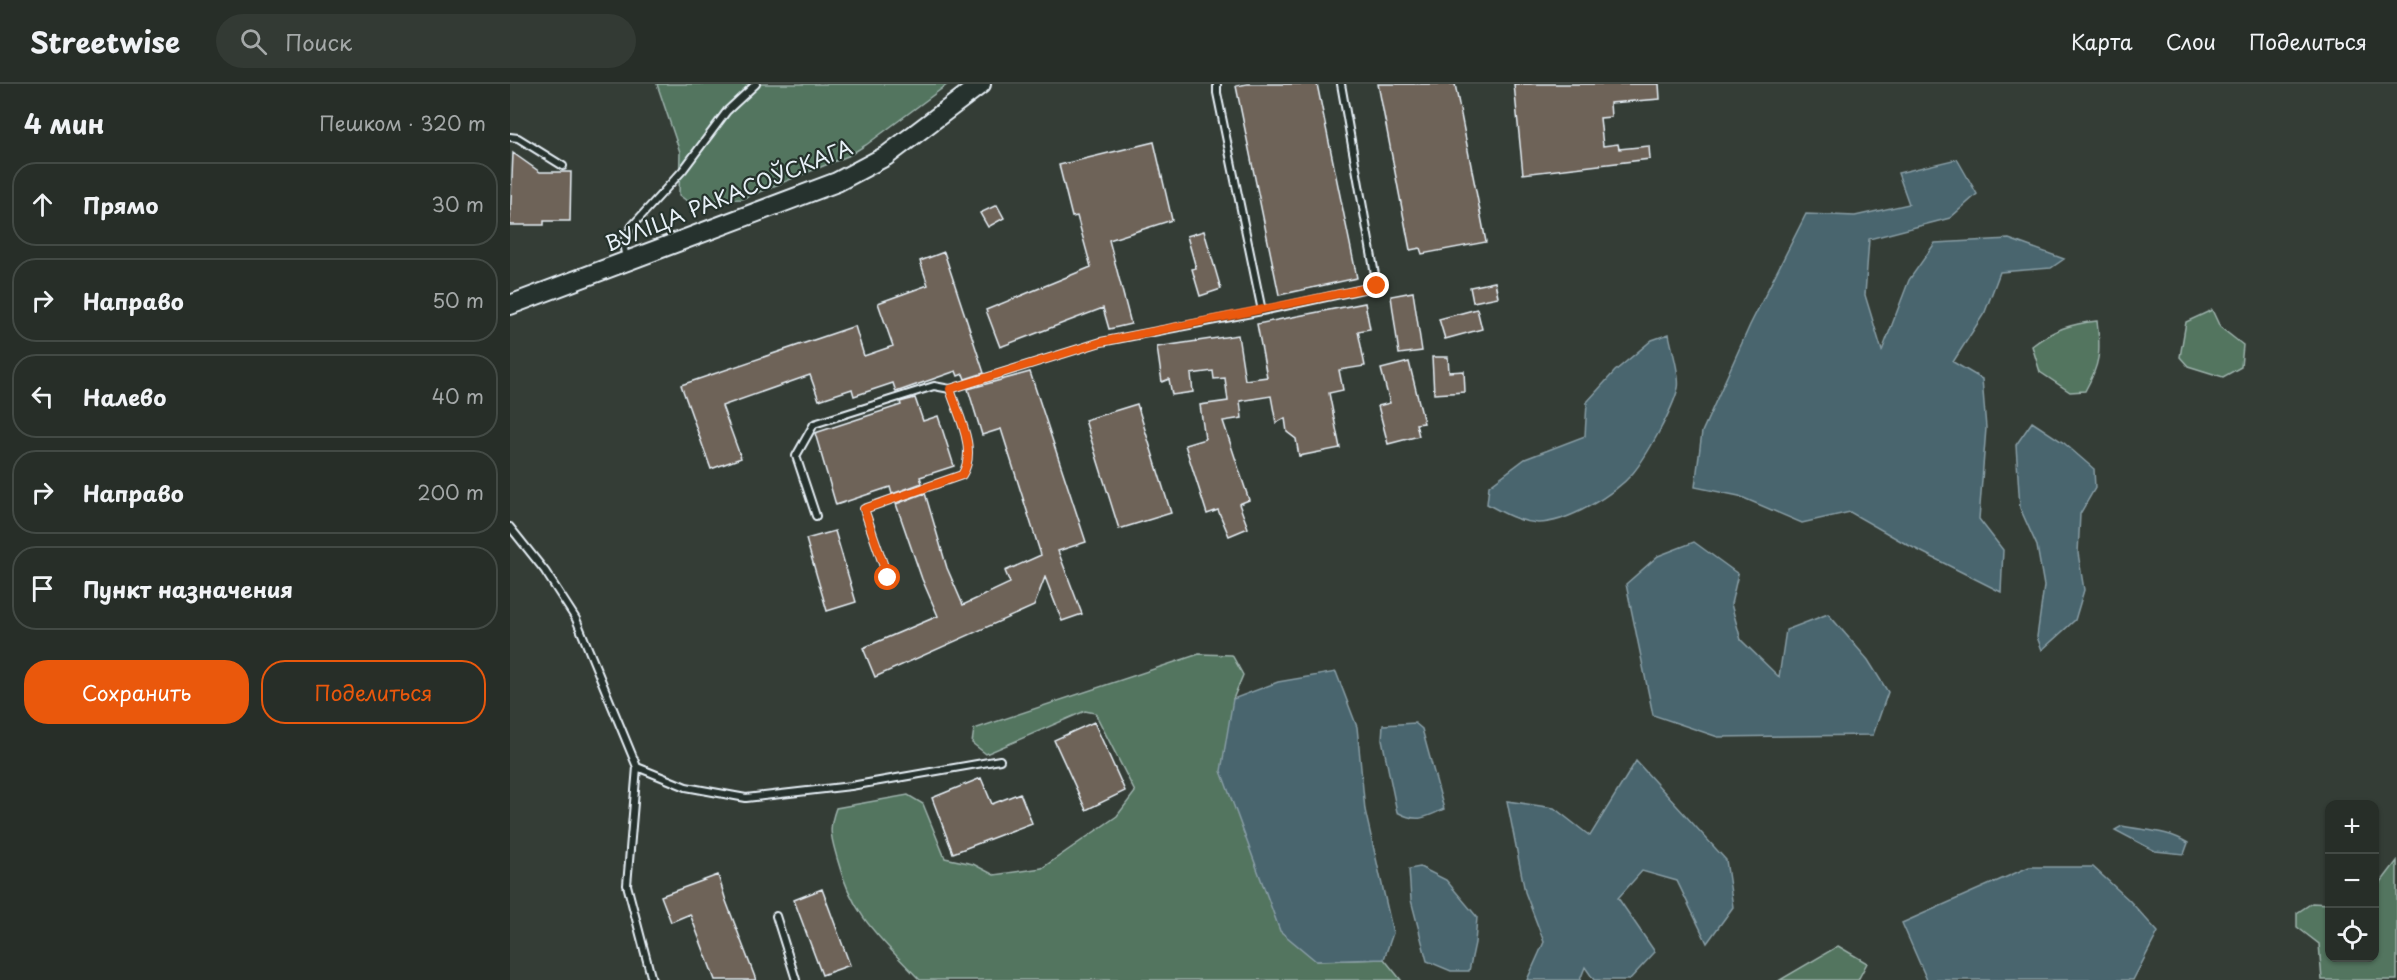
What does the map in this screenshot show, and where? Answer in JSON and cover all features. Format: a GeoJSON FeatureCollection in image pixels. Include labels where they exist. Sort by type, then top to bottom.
{"type":"FeatureCollection","features":[{"type":"Feature","properties":{"kind":"street","name":"ВУЛІЦА РАКАСОЎСКАГА"},"geometry":{"type":"LineString","coordinates":[[510,305],[837,182],[886,156],[981,84]]}},
{"type":"Feature","properties":{"kind":"lane"},"geometry":{"type":"LineString","coordinates":[[626,261],[623,243],[632,226],[683,170],[728,111],[756,84]]}},
{"type":"Feature","properties":{"kind":"lane"},"geometry":{"type":"LineString","coordinates":[[1217,84],[1216,93],[1262,311]]}},
{"type":"Feature","properties":{"kind":"lane"},"geometry":{"type":"LineString","coordinates":[[816,516],[796,456],[814,424],[934,387],[950,389],[1101,342],[1377,286],[1341,84]]}},
{"type":"Feature","properties":{"kind":"lane"},"geometry":{"type":"LineString","coordinates":[[510,137],[518,138],[563,166]]}},
{"type":"Feature","properties":{"kind":"lane"},"geometry":{"type":"LineString","coordinates":[[888,578],[864,509],[962,475],[968,466],[969,450],[950,389]]}},
{"type":"Feature","properties":{"kind":"lane"},"geometry":{"type":"LineString","coordinates":[[510,527],[545,571],[576,619],[637,767],[627,885],[652,980]]}},
{"type":"Feature","properties":{"kind":"lane"},"geometry":{"type":"LineString","coordinates":[[637,767],[686,787],[746,798],[851,786],[1000,760]]}},
{"type":"Feature","properties":{"kind":"lane"},"geometry":{"type":"LineString","coordinates":[[776,916],[796,980]]}},
{"type":"Feature","properties":{"kind":"green space"},"geometry":{"type":"Polygon","coordinates":[[[657,84],[948,84],[848,156],[742,199],[687,201],[679,195],[680,152],[657,84]]]}},
{"type":"Feature","properties":{"kind":"green space"},"geometry":{"type":"Polygon","coordinates":[[[2212,310],[2220,327],[2243,345],[2241,367],[2223,377],[2188,366],[2180,357],[2186,322],[2212,310]]]}},
{"type":"Feature","properties":{"kind":"green space"},"geometry":{"type":"Polygon","coordinates":[[[2097,321],[2098,358],[2085,391],[2070,392],[2040,372],[2032,346],[2063,328],[2097,321]]]}},
{"type":"Feature","properties":{"kind":"green space"},"geometry":{"type":"Polygon","coordinates":[[[1199,654],[1232,655],[1243,675],[1233,699],[1316,961],[1384,959],[1401,980],[920,980],[869,925],[851,896],[843,878],[832,838],[831,828],[836,808],[908,795],[923,804],[945,858],[973,864],[994,875],[1042,868],[1117,816],[1135,792],[1095,713],[1085,711],[986,754],[972,743],[974,729],[1199,654]]]}},
{"type":"Feature","properties":{"kind":"green space"},"geometry":{"type":"Polygon","coordinates":[[[2397,861],[2397,980],[2322,980],[2319,944],[2297,927],[2297,913],[2312,903],[2325,904],[2325,962],[2379,962],[2379,885],[2397,861]]]}},
{"type":"Feature","properties":{"kind":"green space"},"geometry":{"type":"Polygon","coordinates":[[[1838,946],[1867,963],[1858,980],[1780,980],[1838,946]]]}},
{"type":"Feature","properties":{"kind":"water"},"geometry":{"type":"Polygon","coordinates":[[[1957,159],[1977,194],[1950,218],[1869,239],[1865,295],[1882,351],[1909,280],[1935,243],[2009,239],[2064,259],[2051,268],[2000,272],[1985,312],[1953,362],[1982,379],[1986,428],[1979,519],[2003,550],[2001,592],[1906,544],[1850,512],[1802,523],[1739,496],[1695,487],[1702,432],[1750,325],[1806,214],[1855,216],[1909,204],[1898,173],[1957,159]]]}},
{"type":"Feature","properties":{"kind":"water"},"geometry":{"type":"Polygon","coordinates":[[[1669,334],[1677,370],[1678,388],[1671,408],[1652,444],[1639,465],[1625,481],[1589,506],[1550,522],[1524,521],[1487,504],[1489,486],[1525,459],[1585,436],[1587,402],[1615,371],[1652,340],[1669,334]]]}},
{"type":"Feature","properties":{"kind":"water"},"geometry":{"type":"Polygon","coordinates":[[[2032,422],[2064,443],[2094,469],[2095,488],[2080,514],[2078,553],[2084,590],[2075,620],[2042,650],[2037,637],[2044,586],[2037,546],[2020,508],[2016,445],[2032,422]]]}},
{"type":"Feature","properties":{"kind":"water"},"geometry":{"type":"Polygon","coordinates":[[[1694,542],[1738,574],[1731,604],[1741,640],[1779,677],[1786,630],[1828,614],[1868,660],[1888,692],[1873,735],[1718,737],[1653,715],[1626,584],[1658,556],[1694,542]]]}},
{"type":"Feature","properties":{"kind":"water"},"geometry":{"type":"Polygon","coordinates":[[[1336,672],[1357,727],[1365,810],[1393,933],[1384,959],[1316,961],[1280,931],[1221,771],[1233,699],[1278,682],[1336,672]]]}},
{"type":"Feature","properties":{"kind":"water"},"geometry":{"type":"Polygon","coordinates":[[[1415,723],[1422,729],[1444,809],[1421,818],[1397,812],[1382,739],[1383,725],[1415,723]]]}},
{"type":"Feature","properties":{"kind":"water"},"geometry":{"type":"Polygon","coordinates":[[[1636,761],[1726,860],[1733,907],[1707,943],[1677,881],[1642,871],[1618,898],[1655,952],[1629,980],[1594,980],[1585,967],[1580,980],[1527,980],[1544,942],[1525,892],[1507,801],[1554,808],[1590,836],[1636,761]]]}},
{"type":"Feature","properties":{"kind":"water"},"geometry":{"type":"Polygon","coordinates":[[[2122,826],[2164,833],[2188,843],[2184,854],[2155,851],[2115,830],[2122,826]]]}},
{"type":"Feature","properties":{"kind":"water"},"geometry":{"type":"Polygon","coordinates":[[[1420,867],[1446,880],[1477,917],[1475,943],[1469,971],[1451,971],[1427,961],[1411,900],[1409,869],[1420,867]]]}},
{"type":"Feature","properties":{"kind":"water"},"geometry":{"type":"Polygon","coordinates":[[[2029,867],[2093,867],[2129,900],[2158,932],[2133,980],[1927,980],[1902,923],[2029,867]]]}},
{"type":"Feature","properties":{"kind":"building"},"geometry":{"type":"Polygon","coordinates":[[[1317,84],[1357,278],[1279,295],[1236,86],[1317,84]]]}},
{"type":"Feature","properties":{"kind":"building"},"geometry":{"type":"Polygon","coordinates":[[[1378,84],[1455,84],[1486,242],[1422,254],[1420,248],[1410,250],[1378,84]]]}},
{"type":"Feature","properties":{"kind":"building"},"geometry":{"type":"Polygon","coordinates":[[[1514,84],[1659,84],[1660,99],[1610,103],[1611,117],[1600,118],[1603,146],[1618,144],[1619,149],[1649,146],[1650,159],[1523,174],[1514,84]]]}},
{"type":"Feature","properties":{"kind":"building"},"geometry":{"type":"Polygon","coordinates":[[[1154,142],[1172,220],[1109,240],[1131,324],[1109,329],[1103,308],[1000,347],[986,310],[1091,267],[1077,216],[1072,217],[1059,165],[1154,142]]]}},
{"type":"Feature","properties":{"kind":"building"},"geometry":{"type":"Polygon","coordinates":[[[513,153],[540,172],[571,172],[570,221],[544,221],[544,225],[510,225],[513,153]]]}},
{"type":"Feature","properties":{"kind":"building"},"geometry":{"type":"Polygon","coordinates":[[[997,205],[1004,218],[988,227],[980,213],[997,205]]]}},
{"type":"Feature","properties":{"kind":"building"},"geometry":{"type":"Polygon","coordinates":[[[1204,231],[1221,289],[1200,296],[1192,269],[1196,268],[1187,236],[1204,231]]]}},
{"type":"Feature","properties":{"kind":"building"},"geometry":{"type":"Polygon","coordinates":[[[944,252],[984,373],[965,379],[963,374],[958,376],[956,371],[896,392],[893,383],[854,396],[852,389],[819,400],[810,375],[722,406],[741,458],[711,469],[681,385],[855,326],[864,356],[893,346],[878,303],[928,285],[920,261],[944,252]]]}},
{"type":"Feature","properties":{"kind":"building"},"geometry":{"type":"Polygon","coordinates":[[[1495,282],[1498,297],[1473,302],[1470,287],[1495,282]]]}},
{"type":"Feature","properties":{"kind":"building"},"geometry":{"type":"Polygon","coordinates":[[[1413,292],[1422,351],[1399,354],[1391,296],[1413,292]]]}},
{"type":"Feature","properties":{"kind":"building"},"geometry":{"type":"Polygon","coordinates":[[[1365,303],[1370,329],[1358,331],[1365,366],[1339,370],[1343,390],[1329,393],[1340,448],[1299,456],[1296,439],[1287,432],[1285,418],[1276,423],[1271,396],[1240,401],[1242,418],[1223,421],[1249,500],[1239,504],[1248,528],[1229,536],[1218,510],[1207,514],[1185,445],[1205,439],[1200,405],[1228,401],[1225,378],[1214,379],[1213,371],[1191,374],[1193,392],[1172,395],[1169,379],[1162,382],[1157,347],[1238,335],[1245,380],[1267,377],[1257,324],[1365,303]]]}},
{"type":"Feature","properties":{"kind":"building"},"geometry":{"type":"Polygon","coordinates":[[[1477,309],[1482,329],[1445,339],[1439,319],[1477,309]]]}},
{"type":"Feature","properties":{"kind":"building"},"geometry":{"type":"Polygon","coordinates":[[[1432,357],[1448,357],[1449,372],[1464,371],[1465,392],[1434,394],[1432,357]]]}},
{"type":"Feature","properties":{"kind":"building"},"geometry":{"type":"Polygon","coordinates":[[[1409,362],[1424,423],[1416,424],[1419,436],[1388,444],[1378,406],[1390,403],[1381,369],[1409,362]]]}},
{"type":"Feature","properties":{"kind":"building"},"geometry":{"type":"Polygon","coordinates":[[[1030,372],[1086,542],[1058,551],[1082,614],[1062,621],[1045,577],[1034,606],[875,677],[863,648],[938,616],[922,579],[896,504],[925,493],[947,568],[963,605],[1010,583],[1005,571],[1041,555],[1001,429],[982,435],[968,389],[1030,372]]]}},
{"type":"Feature","properties":{"kind":"building"},"geometry":{"type":"Polygon","coordinates":[[[915,398],[923,421],[938,416],[954,466],[920,477],[922,483],[892,494],[890,487],[836,505],[815,433],[901,405],[900,402],[915,398]]]}},
{"type":"Feature","properties":{"kind":"building"},"geometry":{"type":"Polygon","coordinates":[[[1137,404],[1171,513],[1119,529],[1085,420],[1137,404]]]}},
{"type":"Feature","properties":{"kind":"building"},"geometry":{"type":"Polygon","coordinates":[[[835,531],[856,602],[827,611],[806,539],[835,531]]]}},
{"type":"Feature","properties":{"kind":"building"},"geometry":{"type":"Polygon","coordinates":[[[1094,722],[1125,791],[1086,810],[1054,740],[1094,722]]]}},
{"type":"Feature","properties":{"kind":"building"},"geometry":{"type":"Polygon","coordinates":[[[981,778],[992,804],[1020,793],[1032,823],[953,853],[932,798],[981,778]]]}},
{"type":"Feature","properties":{"kind":"building"},"geometry":{"type":"Polygon","coordinates":[[[718,875],[756,980],[715,980],[690,914],[671,922],[661,896],[718,875]]]}},
{"type":"Feature","properties":{"kind":"building"},"geometry":{"type":"Polygon","coordinates":[[[822,889],[850,965],[822,975],[794,900],[822,889]]]}},
{"type":"Feature","properties":{"kind":"route"},"geometry":{"type":"LineString","coordinates":[[888,578],[864,509],[962,475],[968,466],[969,450],[950,389],[1101,342],[1377,286]]}}]}
